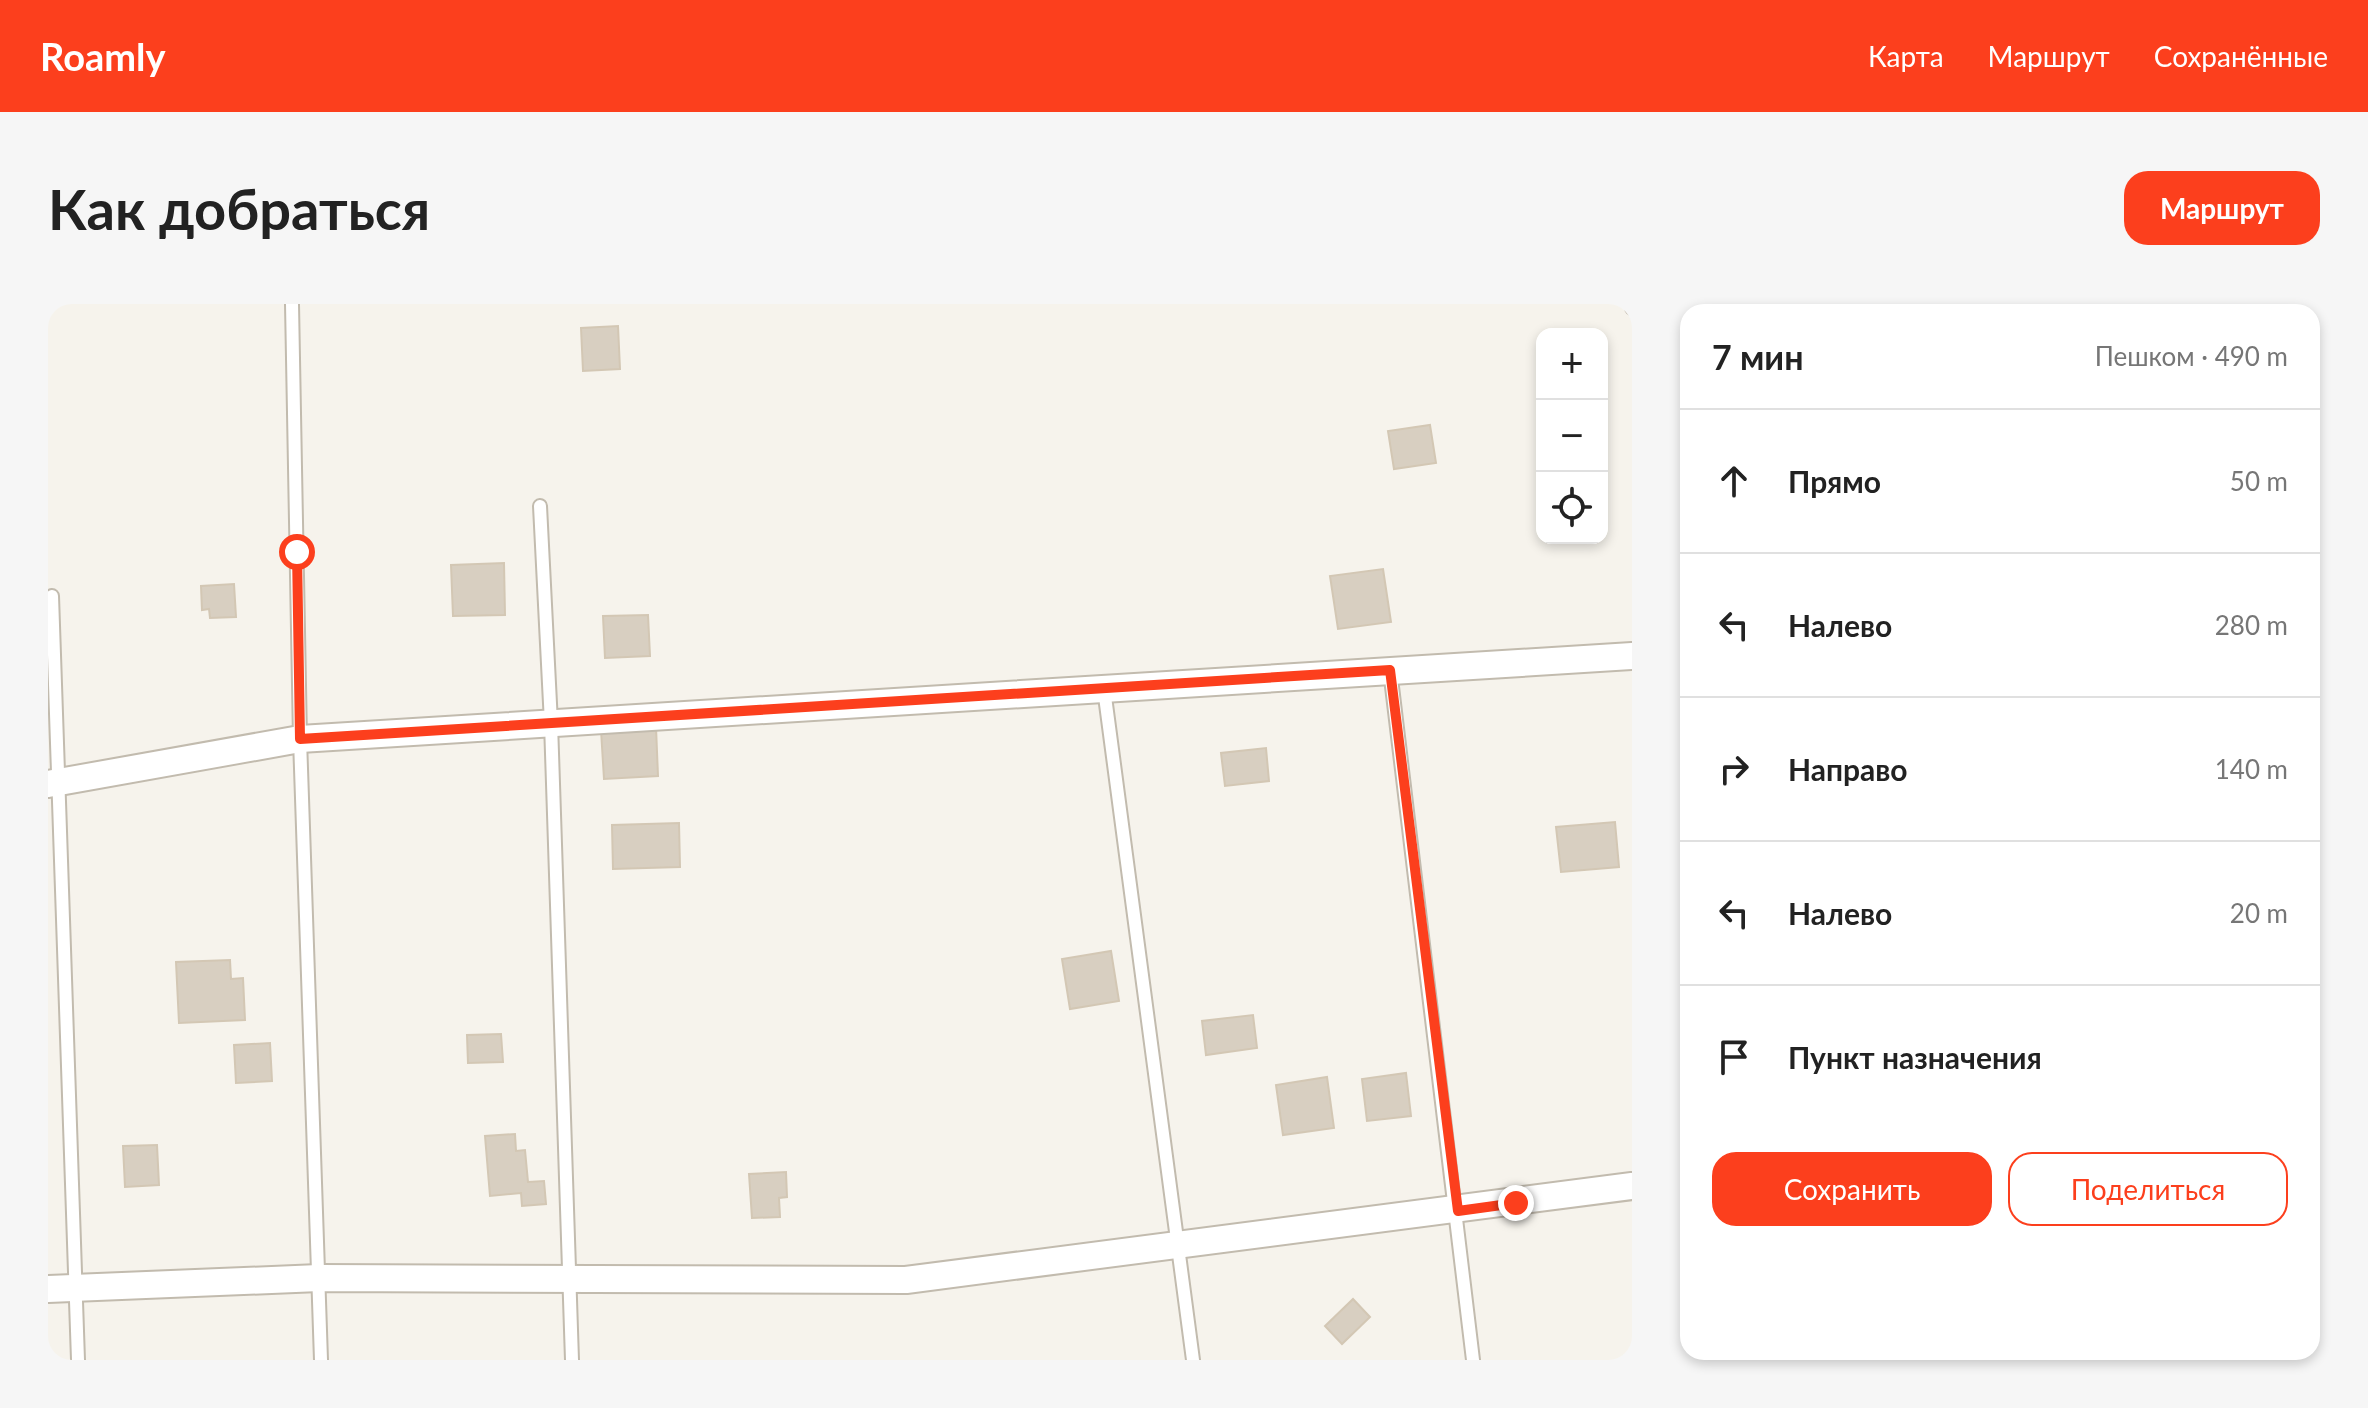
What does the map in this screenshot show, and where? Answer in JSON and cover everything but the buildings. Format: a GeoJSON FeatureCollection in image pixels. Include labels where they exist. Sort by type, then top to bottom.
{"type":"FeatureCollection","features":[{"type":"Feature","properties":{"kind":"street"},"geometry":{"type":"LineString","coordinates":[[54,783],[300,739],[1632,656]]}},
{"type":"Feature","properties":{"kind":"street"},"geometry":{"type":"LineString","coordinates":[[48,1289],[319,1278],[906,1280],[1458,1211],[1632,1186]]}},
{"type":"Feature","properties":{"kind":"lane"},"geometry":{"type":"LineString","coordinates":[[292,304],[300,739],[321,1360]]}},
{"type":"Feature","properties":{"kind":"lane"},"geometry":{"type":"LineString","coordinates":[[540,506],[551,723],[572,1360]]}},
{"type":"Feature","properties":{"kind":"lane"},"geometry":{"type":"LineString","coordinates":[[52,596],[54,783],[78,1360]]}},
{"type":"Feature","properties":{"kind":"lane"},"geometry":{"type":"LineString","coordinates":[[1390,670],[1458,1211],[1473,1360]]}},
{"type":"Feature","properties":{"kind":"lane"},"geometry":{"type":"LineString","coordinates":[[1104,688],[1175,1246],[1193,1360]]}},
{"type":"Feature","properties":{"kind":"route"},"geometry":{"type":"LineString","coordinates":[[297,552],[300,739],[1390,670],[1458,1211],[1516,1203]]}}]}
